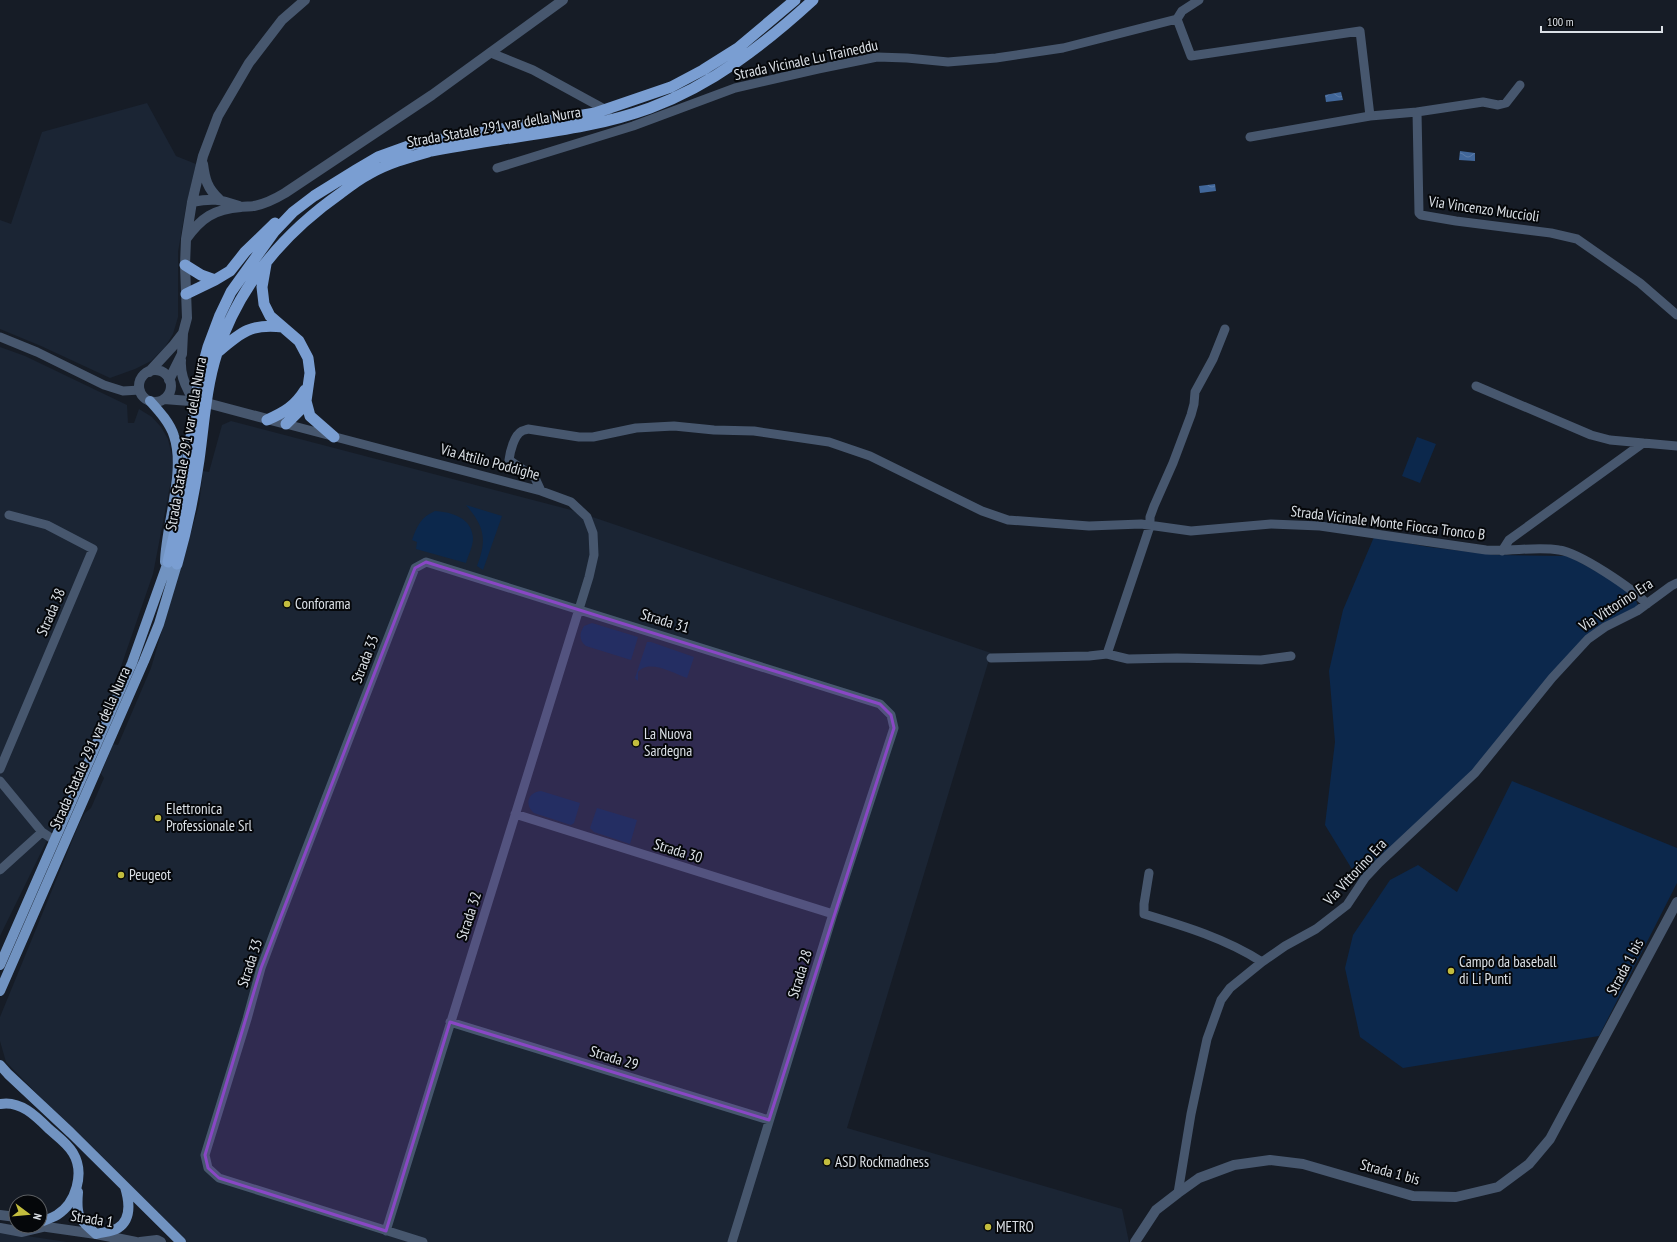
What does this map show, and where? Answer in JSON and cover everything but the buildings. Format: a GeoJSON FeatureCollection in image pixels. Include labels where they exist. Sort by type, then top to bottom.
{"type":"FeatureCollection","features":[{"type":"Feature","properties":{"kind":"highway","name":"Strada Statale 291 var della Nurra"},"geometry":{"type":"LineString","coordinates":[[170,566],[204,385],[208,347],[220,314],[232,292],[274,232],[293,212],[314,196],[378,157],[414,144],[596,119],[671,87],[703,70],[738,48],[795,0]]}},
{"type":"Feature","properties":{"kind":"highway","name":"Strada Statale 291 var della Nurra"},"geometry":{"type":"LineString","coordinates":[[204,385],[229,323],[242,297],[266,262],[290,234],[316,211],[369,174],[405,158],[431,151],[650,108],[677,97],[746,56],[787,24],[814,0]]}},
{"type":"Feature","properties":{"kind":"highway"},"geometry":{"type":"LineString","coordinates":[[186,294],[230,271],[245,252],[272,225],[293,212]]}},
{"type":"Feature","properties":{"kind":"highway"},"geometry":{"type":"LineString","coordinates":[[266,262],[262,287],[264,304],[270,316],[299,341],[308,358],[310,373],[306,401],[310,416],[334,437]]}},
{"type":"Feature","properties":{"kind":"highway"},"geometry":{"type":"LineString","coordinates":[[185,265],[202,275],[215,280]]}},
{"type":"Feature","properties":{"kind":"highway"},"geometry":{"type":"LineString","coordinates":[[218,353],[240,334],[253,328],[268,325],[282,327]]}},
{"type":"Feature","properties":{"kind":"highway"},"geometry":{"type":"LineString","coordinates":[[267,420],[285,412],[300,398],[308,384]]}},
{"type":"Feature","properties":{"kind":"highway"},"geometry":{"type":"LineString","coordinates":[[286,424],[302,408],[306,401]]}},
{"type":"Feature","properties":{"kind":"main road"},"geometry":{"type":"LineString","coordinates":[[150,401],[162,415],[174,436],[179,457],[176,487],[166,544],[170,566]]}},
{"type":"Feature","properties":{"kind":"main road","name":"Strada Statale 291 var della Nurra"},"geometry":{"type":"LineString","coordinates":[[0,965],[132,663],[170,566]]}},
{"type":"Feature","properties":{"kind":"main road","name":"Strada Statale 291 var della Nurra"},"geometry":{"type":"LineString","coordinates":[[0,991],[159,624],[170,566]]}},
{"type":"Feature","properties":{"kind":"main road"},"geometry":{"type":"LineString","coordinates":[[0,1065],[181,1242]]}},
{"type":"Feature","properties":{"kind":"main road"},"geometry":{"type":"LineString","coordinates":[[0,1104],[7,1102],[25,1108],[39,1119],[73,1153],[79,1169],[77,1209],[80,1220],[96,1234],[118,1228],[125,1220],[129,1208],[128,1197],[124,1186]]}},
{"type":"Feature","properties":{"kind":"main road"},"geometry":{"type":"LineString","coordinates":[[48,1220],[70,1202],[78,1186]]}},
{"type":"Feature","properties":{"kind":"street"},"geometry":{"type":"LineString","coordinates":[[189,392],[182,379],[180,369],[183,333],[187,318],[185,265],[186,239],[202,156],[218,116],[249,63],[282,20],[305,0]]}},
{"type":"Feature","properties":{"kind":"street"},"geometry":{"type":"LineString","coordinates":[[192,202],[205,209],[223,210],[253,207],[271,201],[432,95],[563,0]]}},
{"type":"Feature","properties":{"kind":"street"},"geometry":{"type":"LineString","coordinates":[[1199,0],[1182,11],[1177,19],[1191,56],[1360,31],[1370,116]]}},
{"type":"Feature","properties":{"kind":"street","name":"Strada Vicinale Lu Traineddu"},"geometry":{"type":"LineString","coordinates":[[496,168],[633,126],[735,88],[840,64],[877,57],[948,62],[996,58],[1063,48],[1177,19]]}},
{"type":"Feature","properties":{"kind":"street"},"geometry":{"type":"LineString","coordinates":[[491,52],[539,73],[633,126]]}},
{"type":"Feature","properties":{"kind":"street"},"geometry":{"type":"LineString","coordinates":[[1250,137],[1370,116],[1417,112],[1483,102],[1498,105],[1506,103],[1520,85]]}},
{"type":"Feature","properties":{"kind":"street","name":"Via Vincenzo Muccioli"},"geometry":{"type":"LineString","coordinates":[[1417,112],[1419,213],[1421,215],[1456,221],[1551,232],[1577,239],[1640,283],[1677,315]]}},
{"type":"Feature","properties":{"kind":"street"},"geometry":{"type":"LineString","coordinates":[[202,156],[205,180],[210,191],[219,199]]}},
{"type":"Feature","properties":{"kind":"street"},"geometry":{"type":"LineString","coordinates":[[192,202],[207,199],[219,199],[241,207]]}},
{"type":"Feature","properties":{"kind":"street"},"geometry":{"type":"LineString","coordinates":[[186,239],[204,218],[223,210]]}},
{"type":"Feature","properties":{"kind":"street"},"geometry":{"type":"LineString","coordinates":[[1107,654],[1150,526],[1150,517],[1191,416],[1195,392],[1213,359],[1225,329]]}},
{"type":"Feature","properties":{"kind":"street"},"geometry":{"type":"LineString","coordinates":[[183,333],[174,346],[142,379],[140,390],[143,397],[150,401],[160,401],[164,399],[203,402],[286,424]]}},
{"type":"Feature","properties":{"kind":"street"},"geometry":{"type":"LineString","coordinates":[[0,337],[37,352],[104,385],[123,391],[140,390]]}},
{"type":"Feature","properties":{"kind":"street"},"geometry":{"type":"LineString","coordinates":[[164,399],[170,392],[170,382],[182,354]]}},
{"type":"Feature","properties":{"kind":"street"},"geometry":{"type":"LineString","coordinates":[[149,372],[159,371],[163,373],[170,382],[189,392],[203,402]]}},
{"type":"Feature","properties":{"kind":"street"},"geometry":{"type":"LineString","coordinates":[[1476,386],[1591,435],[1610,440],[1677,446]]}},
{"type":"Feature","properties":{"kind":"street","name":"Via Attilio Poddighe"},"geometry":{"type":"LineString","coordinates":[[286,424],[541,491],[571,502],[587,517],[594,533],[594,555],[579,609]]}},
{"type":"Feature","properties":{"kind":"street","name":"Strada Vicinale Monte Fiocca Tronco B"},"geometry":{"type":"LineString","coordinates":[[541,491],[535,478],[514,465],[509,460],[517,436],[522,431],[528,429],[579,437],[593,437],[636,428],[674,426],[714,430],[754,431],[794,436],[840,445],[870,456],[982,510],[1008,520],[1071,526],[1141,524],[1191,531],[1270,524],[1313,525],[1486,550],[1502,551],[1548,549],[1567,551],[1579,556],[1635,592],[1647,604]]}},
{"type":"Feature","properties":{"kind":"street","name":"Strada Vicinale Monte Fiocca Tronco B"},"geometry":{"type":"LineString","coordinates":[[1502,551],[1510,540],[1643,443]]}},
{"type":"Feature","properties":{"kind":"street","name":"Strada 38"},"geometry":{"type":"LineString","coordinates":[[0,769],[93,549],[47,525],[9,516]]}},
{"type":"Feature","properties":{"kind":"street","name":"Strada 31"},"geometry":{"type":"LineString","coordinates":[[426,562],[880,704],[891,715]]}},
{"type":"Feature","properties":{"kind":"street","name":"Strada 33"},"geometry":{"type":"LineString","coordinates":[[423,1242],[219,1178],[208,1168],[204,1155],[248,1019],[261,968],[280,917],[415,568],[426,562]]}},
{"type":"Feature","properties":{"kind":"street","name":"Via Vittorino Era"},"geometry":{"type":"LineString","coordinates":[[1178,1193],[1191,1114],[1207,1039],[1216,1010],[1225,993],[1262,962],[1285,946],[1316,929],[1346,905],[1379,863],[1475,773],[1552,678],[1588,639],[1605,627],[1637,611],[1677,583]]}},
{"type":"Feature","properties":{"kind":"street","name":"Strada 32"},"geometry":{"type":"LineString","coordinates":[[386,1231],[579,609]]}},
{"type":"Feature","properties":{"kind":"street"},"geometry":{"type":"LineString","coordinates":[[992,658],[1089,656],[1107,654],[1128,659],[1178,658],[1261,660],[1291,656]]}},
{"type":"Feature","properties":{"kind":"street","name":"Strada 28"},"geometry":{"type":"LineString","coordinates":[[732,1242],[833,914],[894,728],[891,715]]}},
{"type":"Feature","properties":{"kind":"street"},"geometry":{"type":"LineString","coordinates":[[0,781],[42,832],[54,840]]}},
{"type":"Feature","properties":{"kind":"street","name":"Strada 30"},"geometry":{"type":"LineString","coordinates":[[516,814],[833,914]]}},
{"type":"Feature","properties":{"kind":"street"},"geometry":{"type":"LineString","coordinates":[[0,870],[42,832]]}},
{"type":"Feature","properties":{"kind":"street"},"geometry":{"type":"LineString","coordinates":[[1149,873],[1144,904],[1144,914],[1179,925],[1245,951],[1262,962]]}},
{"type":"Feature","properties":{"kind":"street","name":"Strada 1 bis"},"geometry":{"type":"LineString","coordinates":[[1135,1242],[1156,1210],[1199,1178],[1234,1165],[1270,1160],[1303,1164],[1413,1196],[1456,1197],[1498,1186],[1529,1164],[1550,1139],[1677,902]]}},
{"type":"Feature","properties":{"kind":"street","name":"Strada 29"},"geometry":{"type":"LineString","coordinates":[[450,1022],[769,1120]]}},
{"type":"Feature","properties":{"kind":"street","name":"Strada 1"},"geometry":{"type":"LineString","coordinates":[[48,1226],[136,1242]]}},
{"type":"Feature","properties":{"kind":"street"},"geometry":{"type":"LineString","coordinates":[[140,1242],[157,1240],[161,1242]]}},
{"type":"Feature","properties":{"kind":"highlighted area"},"geometry":{"type":"Polygon","coordinates":[[[426,562],[880,704],[891,715],[894,728],[769,1120],[450,1022],[386,1231],[219,1178],[208,1168],[205,1155],[261,968],[415,568],[426,562]]]}},
{"type":"Feature","properties":{"kind":"shaded area"},"geometry":{"type":"Polygon","coordinates":[[[147,103],[176,156],[196,164],[186,206],[178,252],[178,317],[173,334],[165,347],[151,361],[135,369],[110,378],[0,329],[0,220],[11,224],[42,132],[147,103]]]}},
{"type":"Feature","properties":{"kind":"shaded area"},"geometry":{"type":"Polygon","coordinates":[[[0,347],[25,356],[127,405],[128,423],[134,423],[139,409],[152,417],[161,427],[168,439],[174,465],[153,574],[116,681],[53,828],[0,936],[0,347]]]}},
{"type":"Feature","properties":{"kind":"shaded area"},"geometry":{"type":"Polygon","coordinates":[[[231,421],[575,511],[991,653],[847,1128],[1122,1209],[1129,1242],[182,1242],[6,1062],[0,1041],[0,1017],[79,824],[85,813],[91,808],[104,778],[101,774],[113,744],[118,745],[151,668],[199,505],[203,471],[209,472],[222,425],[231,421]]]}},
{"type":"Feature","properties":{"kind":"shaded area"},"geometry":{"type":"Polygon","coordinates":[[[1417,437],[1436,444],[1420,483],[1402,476],[1417,437]]]}},
{"type":"Feature","properties":{"kind":"shaded area"},"geometry":{"type":"Polygon","coordinates":[[[466,505],[502,516],[483,570],[477,566],[482,549],[482,534],[477,520],[466,505]]]}},
{"type":"Feature","properties":{"kind":"shaded area"},"geometry":{"type":"Polygon","coordinates":[[[435,511],[460,517],[469,525],[472,531],[473,541],[466,563],[416,549],[417,542],[412,540],[418,526],[426,516],[435,511]]]}},
{"type":"Feature","properties":{"kind":"shaded area"},"geometry":{"type":"Polygon","coordinates":[[[1374,537],[1429,547],[1496,555],[1568,556],[1632,591],[1639,608],[1586,641],[1435,816],[1358,879],[1325,825],[1335,742],[1329,671],[1343,610],[1374,537]]]}},
{"type":"Feature","properties":{"kind":"shaded area"},"geometry":{"type":"Polygon","coordinates":[[[592,623],[638,637],[631,660],[586,646],[580,637],[581,632],[584,626],[592,623]]]}},
{"type":"Feature","properties":{"kind":"shaded area"},"geometry":{"type":"Polygon","coordinates":[[[647,642],[651,642],[694,657],[687,678],[661,668],[648,667],[643,668],[638,672],[638,681],[635,678],[647,642]]]}},
{"type":"Feature","properties":{"kind":"shaded area"},"geometry":{"type":"Polygon","coordinates":[[[1512,781],[1677,848],[1677,883],[1599,1036],[1403,1068],[1360,1037],[1345,968],[1353,935],[1390,880],[1418,865],[1457,892],[1512,781]]]}},
{"type":"Feature","properties":{"kind":"shaded area"},"geometry":{"type":"Polygon","coordinates":[[[541,791],[580,803],[574,823],[571,825],[534,813],[529,806],[529,799],[533,794],[541,791]]]}},
{"type":"Feature","properties":{"kind":"shaded area"},"geometry":{"type":"Polygon","coordinates":[[[597,808],[637,820],[630,844],[594,832],[590,828],[597,808]]]}},
{"type":"Feature","properties":{"kind":"shaded area"},"geometry":{"type":"Polygon","coordinates":[[[0,1232],[67,1242],[0,1242],[0,1232]]]}},
{"type":"Feature","properties":{"kind":"water"},"geometry":{"type":"Polygon","coordinates":[[[1341,92],[1343,100],[1326,102],[1325,95],[1341,92]]]}},
{"type":"Feature","properties":{"kind":"water"},"geometry":{"type":"Polygon","coordinates":[[[1460,151],[1475,153],[1475,161],[1459,160],[1460,151]]]}},
{"type":"Feature","properties":{"kind":"water"},"geometry":{"type":"Polygon","coordinates":[[[1215,184],[1216,191],[1200,193],[1199,186],[1215,184]]]}},
{"type":"Feature","properties":{"kind":"place","name":"Conforama"},"geometry":{"type":"Point","coordinates":[287,604]}},
{"type":"Feature","properties":{"kind":"place","name":"La Nuova Sardegna"},"geometry":{"type":"Point","coordinates":[636,743]}},
{"type":"Feature","properties":{"kind":"place","name":"Elettronica Professionale Srl"},"geometry":{"type":"Point","coordinates":[158,818]}},
{"type":"Feature","properties":{"kind":"place","name":"Peugeot"},"geometry":{"type":"Point","coordinates":[121,875]}},
{"type":"Feature","properties":{"kind":"place","name":"Campo da baseball di Li Punti"},"geometry":{"type":"Point","coordinates":[1451,971]}},
{"type":"Feature","properties":{"kind":"place","name":"ASD Rockmadness"},"geometry":{"type":"Point","coordinates":[827,1162]}},
{"type":"Feature","properties":{"kind":"place","name":"METRO"},"geometry":{"type":"Point","coordinates":[988,1227]}}]}
